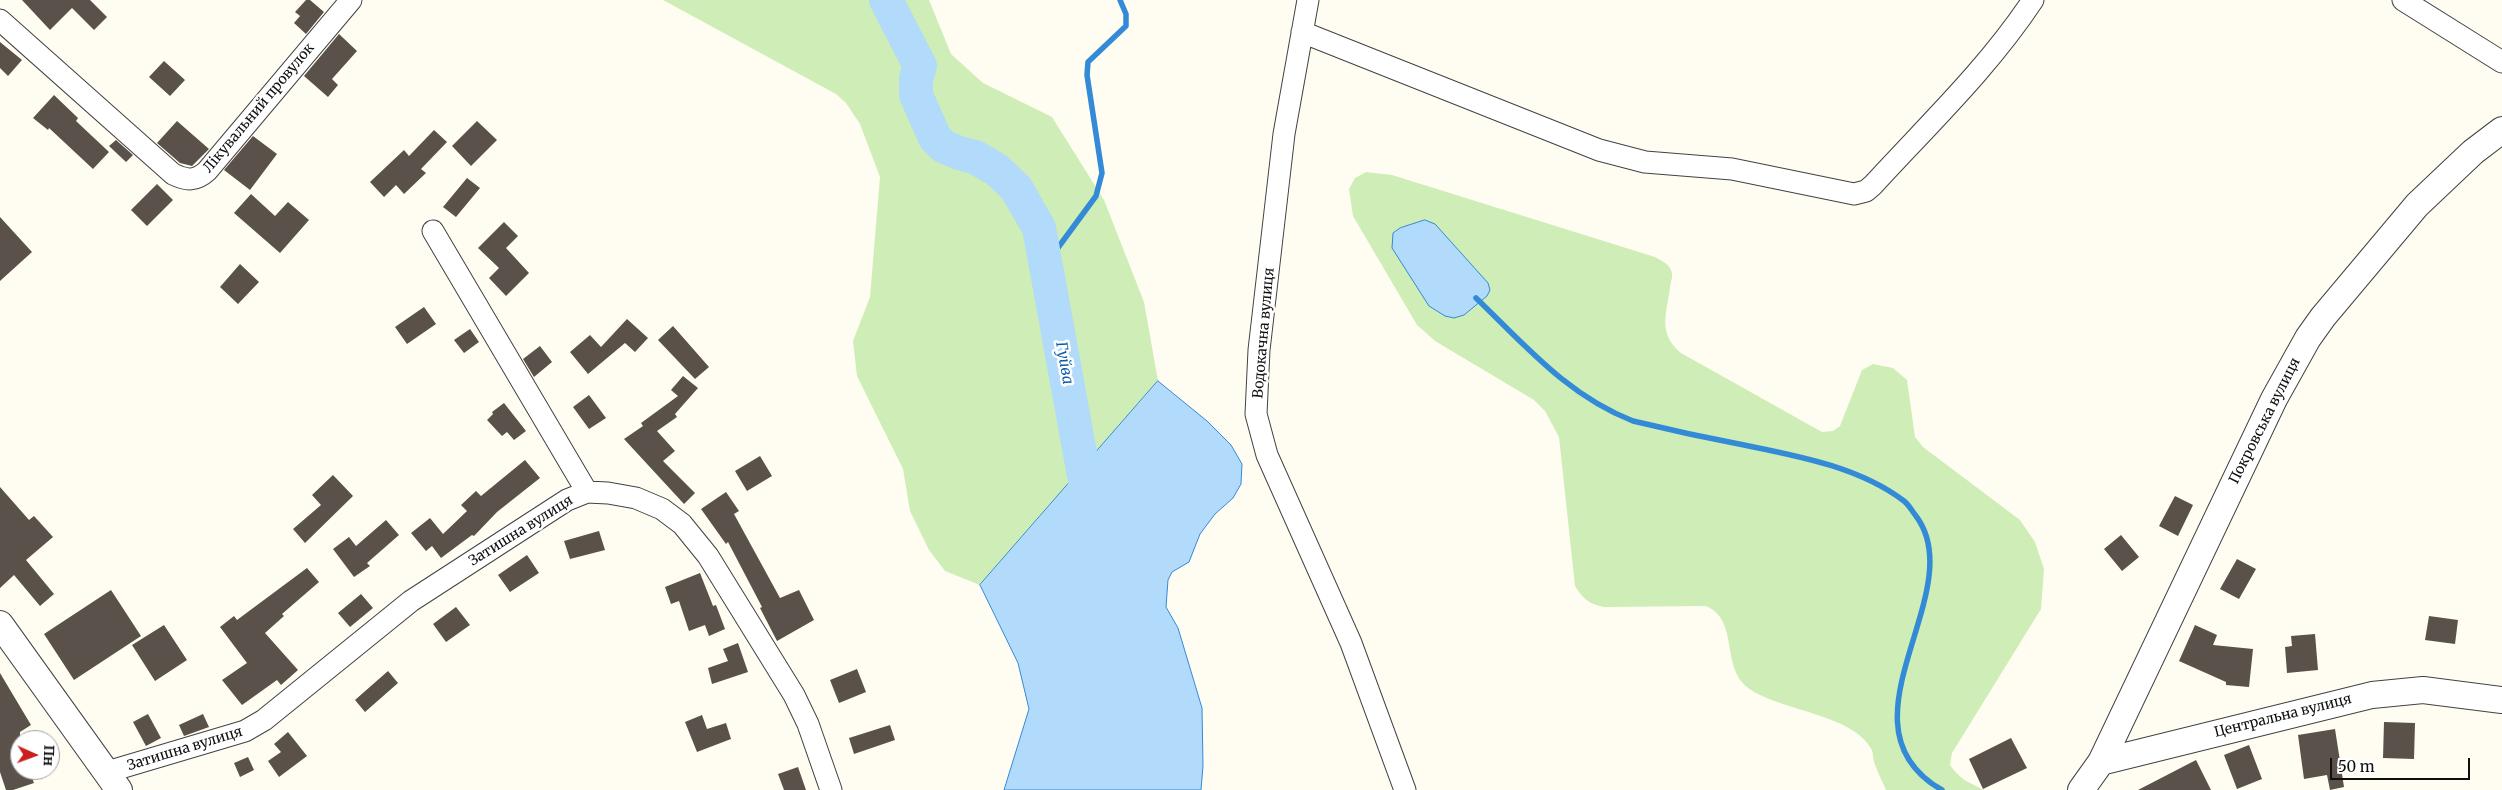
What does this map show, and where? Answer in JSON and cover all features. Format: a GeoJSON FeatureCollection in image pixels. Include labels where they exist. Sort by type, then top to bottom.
{"type":"FeatureCollection","features":[{"type":"Feature","properties":{"kind":"street","name":"Лікувальний провулок"},"geometry":{"type":"LineString","coordinates":[[0,20],[173,174],[191,180],[201,177],[207,171],[351,0]]}},
{"type":"Feature","properties":{"kind":"street","name":"Водокачна вулиця"},"geometry":{"type":"LineString","coordinates":[[1308,0],[1284,134],[1259,350],[1256,414],[1267,455],[1351,643],[1405,790]]}},
{"type":"Feature","properties":{"kind":"street"},"geometry":{"type":"LineString","coordinates":[[1302,32],[1599,150],[1645,162],[1732,169],[1854,194],[1866,191],[1873,185],[1960,91],[2011,33],[2033,0]]}},
{"type":"Feature","properties":{"kind":"street"},"geometry":{"type":"LineString","coordinates":[[2403,0],[2502,62]]}},
{"type":"Feature","properties":{"kind":"street","name":"Покровська вулиця"},"geometry":{"type":"LineString","coordinates":[[2101,762],[2274,399],[2308,338],[2329,309],[2417,206],[2467,156],[2502,130]]}},
{"type":"Feature","properties":{"kind":"street"},"geometry":{"type":"LineString","coordinates":[[433,231],[588,492]]}},
{"type":"Feature","properties":{"kind":"street","name":"Затишна вулиця"},"geometry":{"type":"LineString","coordinates":[[113,781],[245,731],[264,720],[411,601],[567,500],[588,492],[636,498],[662,509],[682,524],[708,556],[794,695],[808,724],[831,790]]}},
{"type":"Feature","properties":{"kind":"street"},"geometry":{"type":"LineString","coordinates":[[0,624],[113,781]]}},
{"type":"Feature","properties":{"kind":"street","name":"Центральна вулиця"},"geometry":{"type":"LineString","coordinates":[[2101,762],[2372,695],[2423,690],[2502,700]]}},
{"type":"Feature","properties":{"kind":"street"},"geometry":{"type":"LineString","coordinates":[[2081,790],[2101,762]]}},
{"type":"Feature","properties":{"kind":"green space"},"geometry":{"type":"Polygon","coordinates":[[[663,0],[929,0],[951,54],[983,83],[1052,117],[1104,200],[1144,302],[1158,381],[980,585],[945,571],[929,550],[910,511],[903,469],[857,376],[853,341],[870,297],[880,177],[860,124],[846,103],[836,94],[663,0]]]}},
{"type":"Feature","properties":{"kind":"green space"},"geometry":{"type":"Polygon","coordinates":[[[1366,172],[1392,175],[1655,257],[1668,265],[1672,273],[1665,324],[1669,339],[1674,346],[1681,353],[1822,432],[1833,431],[1840,426],[1862,370],[1873,364],[1893,368],[1907,380],[1915,437],[1923,447],[2020,520],[2035,542],[2044,569],[2041,609],[1952,753],[1950,765],[1953,770],[1965,780],[1984,790],[1886,790],[1874,762],[1872,750],[1862,738],[1849,728],[1832,720],[1777,702],[1747,687],[1739,678],[1734,667],[1727,632],[1723,622],[1716,613],[1706,606],[1604,607],[1584,598],[1575,586],[1559,437],[1545,411],[1534,400],[1435,341],[1417,325],[1353,216],[1349,189],[1355,178],[1366,172]]]}},
{"type":"Feature","properties":{"kind":"water"},"geometry":{"type":"Polygon","coordinates":[[[1425,220],[1435,224],[1488,283],[1490,290],[1487,296],[1464,315],[1454,318],[1445,316],[1429,306],[1392,248],[1393,233],[1400,228],[1425,220]]]}},
{"type":"Feature","properties":{"kind":"water"},"geometry":{"type":"Polygon","coordinates":[[[1158,381],[1207,421],[1231,445],[1242,464],[1241,484],[1233,498],[1215,514],[1200,534],[1189,562],[1172,572],[1168,580],[1166,607],[1178,628],[1202,708],[1203,766],[1201,790],[1004,790],[1029,709],[1018,663],[980,585],[1158,381]]]}},
{"type":"Feature","properties":{"kind":"building"},"geometry":{"type":"Polygon","coordinates":[[[22,0],[90,0],[107,17],[94,30],[72,8],[50,30],[22,0]]]}},
{"type":"Feature","properties":{"kind":"building"},"geometry":{"type":"Polygon","coordinates":[[[306,0],[310,0],[324,12],[306,34],[294,23],[300,16],[295,12],[306,0]]]}},
{"type":"Feature","properties":{"kind":"building"},"geometry":{"type":"Polygon","coordinates":[[[339,34],[357,51],[332,79],[338,85],[328,97],[304,76],[339,34]]]}},
{"type":"Feature","properties":{"kind":"building"},"geometry":{"type":"Polygon","coordinates":[[[0,42],[22,60],[8,76],[0,68],[0,42]]]}},
{"type":"Feature","properties":{"kind":"building"},"geometry":{"type":"Polygon","coordinates":[[[164,61],[185,80],[170,96],[149,77],[164,61]]]}},
{"type":"Feature","properties":{"kind":"building"},"geometry":{"type":"Polygon","coordinates":[[[54,95],[78,118],[76,121],[109,152],[93,169],[49,128],[48,130],[33,118],[54,95]]]}},
{"type":"Feature","properties":{"kind":"building"},"geometry":{"type":"Polygon","coordinates":[[[177,121],[209,149],[192,166],[180,163],[157,143],[177,121]]]}},
{"type":"Feature","properties":{"kind":"building"},"geometry":{"type":"Polygon","coordinates":[[[477,121],[497,140],[471,166],[452,146],[477,121]]]}},
{"type":"Feature","properties":{"kind":"building"},"geometry":{"type":"Polygon","coordinates":[[[434,130],[447,142],[421,169],[426,173],[404,194],[396,185],[384,197],[370,182],[404,150],[409,156],[434,130]]]}},
{"type":"Feature","properties":{"kind":"building"},"geometry":{"type":"Polygon","coordinates":[[[253,136],[277,154],[250,190],[224,170],[253,136]]]}},
{"type":"Feature","properties":{"kind":"building"},"geometry":{"type":"Polygon","coordinates":[[[116,140],[133,155],[126,162],[109,146],[116,140]]]}},
{"type":"Feature","properties":{"kind":"building"},"geometry":{"type":"Polygon","coordinates":[[[467,178],[480,188],[456,217],[443,207],[467,178]]]}},
{"type":"Feature","properties":{"kind":"building"},"geometry":{"type":"Polygon","coordinates":[[[157,184],[173,200],[147,226],[131,210],[157,184]]]}},
{"type":"Feature","properties":{"kind":"building"},"geometry":{"type":"Polygon","coordinates":[[[251,194],[275,216],[288,202],[309,220],[280,253],[234,213],[251,194]]]}},
{"type":"Feature","properties":{"kind":"building"},"geometry":{"type":"Polygon","coordinates":[[[0,217],[32,252],[0,281],[0,217]]]}},
{"type":"Feature","properties":{"kind":"building"},"geometry":{"type":"Polygon","coordinates":[[[504,222],[518,236],[506,248],[529,273],[506,296],[489,278],[499,268],[478,248],[504,222]]]}},
{"type":"Feature","properties":{"kind":"building"},"geometry":{"type":"Polygon","coordinates":[[[240,264],[259,282],[238,304],[220,287],[240,264]]]}},
{"type":"Feature","properties":{"kind":"building"},"geometry":{"type":"Polygon","coordinates":[[[424,307],[436,324],[407,344],[395,327],[424,307]]]}},
{"type":"Feature","properties":{"kind":"building"},"geometry":{"type":"Polygon","coordinates":[[[627,319],[648,338],[635,352],[625,343],[588,374],[570,352],[590,335],[601,347],[627,319]]]}},
{"type":"Feature","properties":{"kind":"building"},"geometry":{"type":"Polygon","coordinates":[[[673,326],[709,367],[695,379],[658,340],[673,326]]]}},
{"type":"Feature","properties":{"kind":"building"},"geometry":{"type":"Polygon","coordinates":[[[470,329],[479,342],[464,353],[454,340],[470,329]]]}},
{"type":"Feature","properties":{"kind":"building"},"geometry":{"type":"Polygon","coordinates":[[[540,346],[552,362],[534,377],[523,359],[540,346]]]}},
{"type":"Feature","properties":{"kind":"building"},"geometry":{"type":"Polygon","coordinates":[[[683,376],[698,388],[675,414],[677,417],[657,431],[675,451],[663,461],[695,493],[684,504],[624,439],[643,426],[641,423],[678,396],[671,390],[683,376]]]}},
{"type":"Feature","properties":{"kind":"building"},"geometry":{"type":"Polygon","coordinates":[[[589,395],[606,418],[589,429],[573,407],[589,395]]]}},
{"type":"Feature","properties":{"kind":"building"},"geometry":{"type":"Polygon","coordinates":[[[504,403],[526,431],[514,440],[507,432],[502,436],[487,420],[493,414],[492,412],[504,403]]]}},
{"type":"Feature","properties":{"kind":"building"},"geometry":{"type":"Polygon","coordinates":[[[760,456],[772,476],[747,491],[735,471],[760,456]]]}},
{"type":"Feature","properties":{"kind":"building"},"geometry":{"type":"Polygon","coordinates":[[[525,460],[540,478],[497,512],[474,536],[472,535],[441,558],[432,546],[426,551],[411,533],[430,518],[443,534],[467,511],[461,505],[476,491],[481,496],[525,460]]]}},
{"type":"Feature","properties":{"kind":"building"},"geometry":{"type":"Polygon","coordinates":[[[333,475],[353,496],[305,543],[293,529],[321,505],[312,495],[333,475]]]}},
{"type":"Feature","properties":{"kind":"building"},"geometry":{"type":"Polygon","coordinates":[[[0,487],[29,520],[34,516],[53,537],[26,560],[54,594],[40,606],[14,575],[0,588],[0,487]]]}},
{"type":"Feature","properties":{"kind":"building"},"geometry":{"type":"Polygon","coordinates":[[[726,492],[739,511],[734,514],[780,598],[799,590],[814,620],[777,641],[760,608],[762,607],[728,542],[726,544],[701,509],[726,492]]]}},
{"type":"Feature","properties":{"kind":"building"},"geometry":{"type":"Polygon","coordinates":[[[2175,496],[2193,505],[2178,536],[2159,526],[2175,496]]]}},
{"type":"Feature","properties":{"kind":"building"},"geometry":{"type":"Polygon","coordinates":[[[386,520],[399,535],[367,563],[370,566],[354,577],[333,549],[349,537],[356,546],[386,520]]]}},
{"type":"Feature","properties":{"kind":"building"},"geometry":{"type":"Polygon","coordinates":[[[599,531],[605,550],[570,559],[564,541],[599,531]]]}},
{"type":"Feature","properties":{"kind":"building"},"geometry":{"type":"Polygon","coordinates":[[[2121,535],[2139,557],[2122,571],[2104,549],[2121,535]]]}},
{"type":"Feature","properties":{"kind":"building"},"geometry":{"type":"Polygon","coordinates":[[[527,555],[539,573],[510,592],[498,575],[527,555]]]}},
{"type":"Feature","properties":{"kind":"building"},"geometry":{"type":"Polygon","coordinates":[[[2237,559],[2256,569],[2239,599],[2220,589],[2237,559]]]}},
{"type":"Feature","properties":{"kind":"building"},"geometry":{"type":"Polygon","coordinates":[[[307,568],[319,582],[282,614],[284,616],[265,633],[298,670],[281,685],[277,680],[242,705],[222,680],[247,663],[220,627],[234,616],[237,620],[307,568]]]}},
{"type":"Feature","properties":{"kind":"building"},"geometry":{"type":"Polygon","coordinates":[[[700,573],[713,606],[716,605],[725,629],[709,636],[705,625],[689,631],[679,601],[671,604],[665,587],[700,573]]]}},
{"type":"Feature","properties":{"kind":"building"},"geometry":{"type":"Polygon","coordinates":[[[111,590],[141,636],[74,680],[44,634],[111,590]]]}},
{"type":"Feature","properties":{"kind":"building"},"geometry":{"type":"Polygon","coordinates":[[[361,594],[373,608],[350,627],[338,613],[361,594]]]}},
{"type":"Feature","properties":{"kind":"building"},"geometry":{"type":"Polygon","coordinates":[[[456,607],[470,625],[446,642],[433,624],[456,607]]]}},
{"type":"Feature","properties":{"kind":"building"},"geometry":{"type":"Polygon","coordinates":[[[2429,616],[2458,620],[2455,644],[2425,640],[2429,616]]]}},
{"type":"Feature","properties":{"kind":"building"},"geometry":{"type":"Polygon","coordinates":[[[164,625],[187,660],[155,681],[132,645],[164,625]]]}},
{"type":"Feature","properties":{"kind":"building"},"geometry":{"type":"Polygon","coordinates":[[[2195,625],[2217,635],[2213,645],[2253,649],[2249,687],[2226,685],[2226,682],[2179,661],[2195,625]]]}},
{"type":"Feature","properties":{"kind":"building"},"geometry":{"type":"Polygon","coordinates":[[[2315,634],[2318,670],[2287,673],[2285,647],[2292,646],[2291,636],[2315,634]]]}},
{"type":"Feature","properties":{"kind":"building"},"geometry":{"type":"Polygon","coordinates":[[[738,643],[748,672],[712,684],[708,668],[728,661],[723,649],[738,643]]]}},
{"type":"Feature","properties":{"kind":"building"},"geometry":{"type":"Polygon","coordinates":[[[857,669],[866,692],[839,703],[830,680],[857,669]]]}},
{"type":"Feature","properties":{"kind":"building"},"geometry":{"type":"Polygon","coordinates":[[[388,671],[398,683],[365,712],[355,700],[388,671]]]}},
{"type":"Feature","properties":{"kind":"building"},"geometry":{"type":"Polygon","coordinates":[[[0,673],[31,725],[23,730],[10,730],[10,780],[33,780],[34,783],[13,790],[6,790],[0,772],[0,673]]]}},
{"type":"Feature","properties":{"kind":"building"},"geometry":{"type":"Polygon","coordinates":[[[148,714],[161,738],[146,746],[133,722],[148,714]]]}},
{"type":"Feature","properties":{"kind":"building"},"geometry":{"type":"Polygon","coordinates":[[[203,714],[209,727],[184,736],[179,725],[203,714]]]}},
{"type":"Feature","properties":{"kind":"building"},"geometry":{"type":"Polygon","coordinates":[[[702,715],[707,729],[726,723],[731,739],[697,752],[685,722],[702,715]]]}},
{"type":"Feature","properties":{"kind":"building"},"geometry":{"type":"Polygon","coordinates":[[[2384,722],[2415,723],[2414,759],[2383,758],[2384,722]]]}},
{"type":"Feature","properties":{"kind":"building"},"geometry":{"type":"Polygon","coordinates":[[[890,725],[895,740],[854,754],[849,738],[890,725]]]}},
{"type":"Feature","properties":{"kind":"building"},"geometry":{"type":"Polygon","coordinates":[[[2335,729],[2344,787],[2330,790],[2327,775],[2304,779],[2298,735],[2335,729]]]}},
{"type":"Feature","properties":{"kind":"building"},"geometry":{"type":"Polygon","coordinates":[[[288,732],[307,756],[279,777],[268,761],[281,752],[274,744],[288,732]]]}},
{"type":"Feature","properties":{"kind":"building"},"geometry":{"type":"Polygon","coordinates":[[[2011,738],[2027,768],[1983,789],[1969,759],[2011,738]]]}},
{"type":"Feature","properties":{"kind":"building"},"geometry":{"type":"Polygon","coordinates":[[[2249,745],[2262,779],[2237,789],[2224,755],[2249,745]]]}},
{"type":"Feature","properties":{"kind":"building"},"geometry":{"type":"Polygon","coordinates":[[[248,757],[254,770],[240,777],[234,763],[248,757]]]}},
{"type":"Feature","properties":{"kind":"building"},"geometry":{"type":"Polygon","coordinates":[[[2196,760],[2211,790],[2138,790],[2196,760]]]}},
{"type":"Feature","properties":{"kind":"building"},"geometry":{"type":"Polygon","coordinates":[[[798,767],[806,790],[784,790],[778,774],[798,767]]]}},
{"type":"Feature","properties":{"kind":"waterway","name":"Гуйва"},"geometry":{"type":"LineString","coordinates":[[886,0],[920,66],[916,79],[916,95],[935,138],[943,146],[975,157],[997,170],[1016,188],[1039,228],[1091,514]]}},
{"type":"Feature","properties":{"kind":"waterway"},"geometry":{"type":"LineString","coordinates":[[1046,264],[1096,196],[1102,173],[1087,75],[1088,62],[1126,26],[1126,14],[1120,0]]}},
{"type":"Feature","properties":{"kind":"waterway"},"geometry":{"type":"LineString","coordinates":[[1476,298],[1548,368],[1588,398],[1609,410],[1633,421],[1827,464],[1868,479],[1906,503],[1916,516],[1929,547],[1928,582],[1899,695],[1898,730],[1911,763],[1942,790]]}}]}
